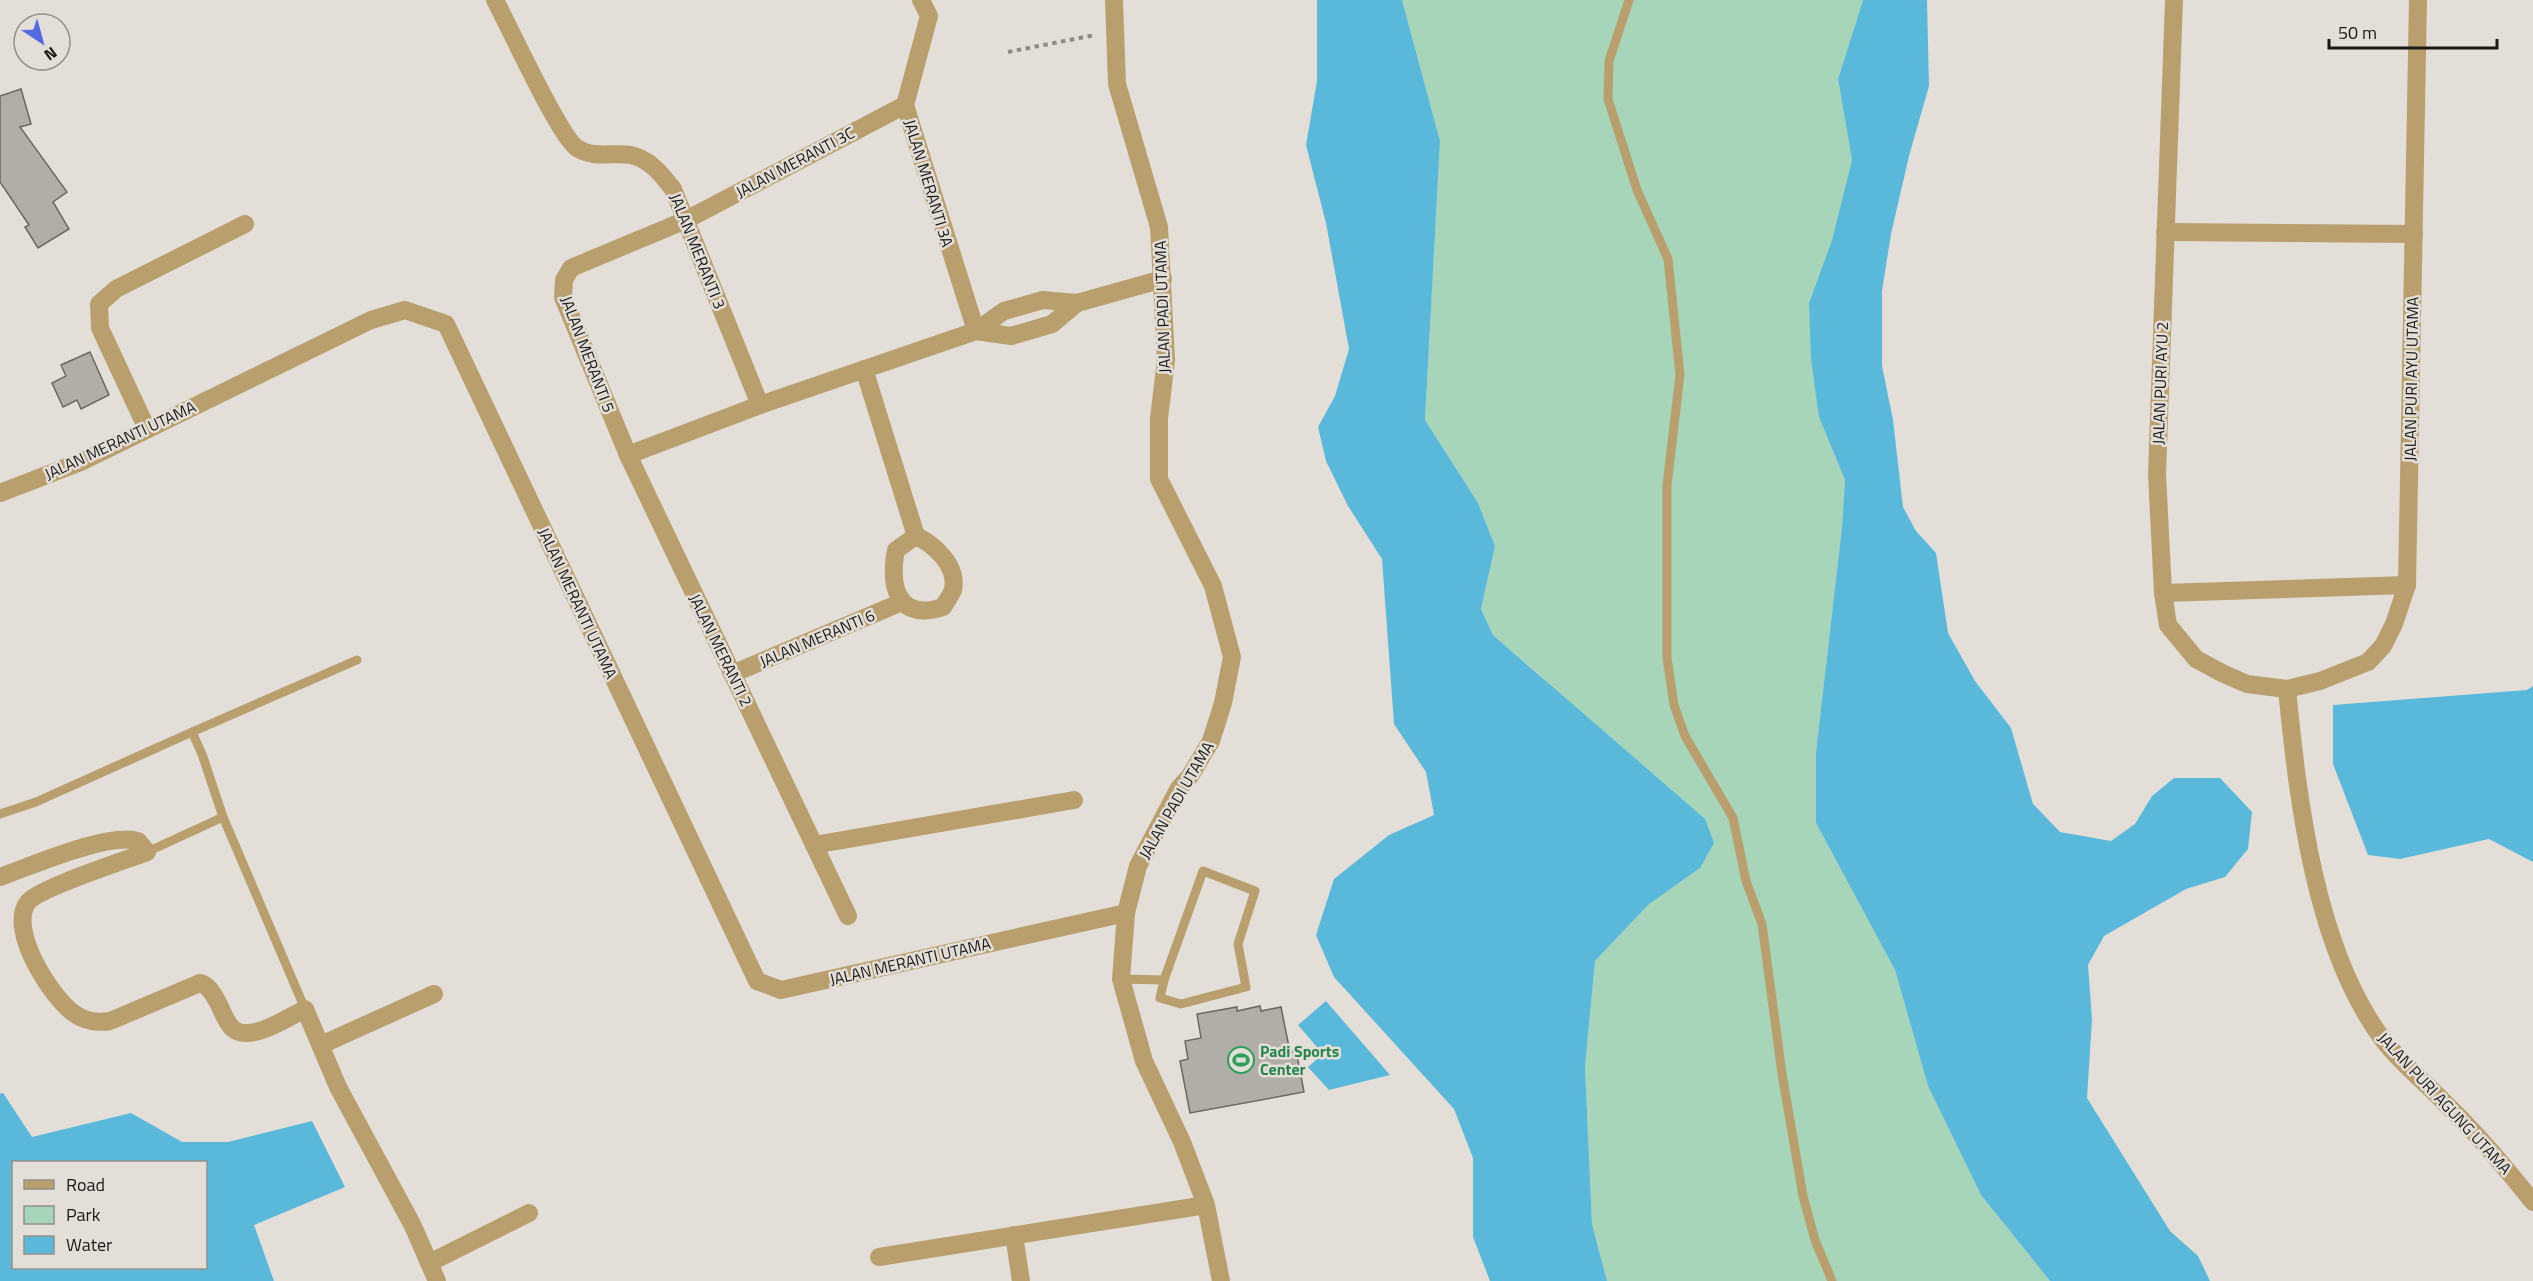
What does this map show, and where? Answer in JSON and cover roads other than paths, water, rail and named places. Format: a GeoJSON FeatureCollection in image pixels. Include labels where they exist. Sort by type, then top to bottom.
{"type":"FeatureCollection","features":[{"type":"Feature","properties":{"kind":"street","name":"JALAN MERANTI 3"},"geometry":{"type":"LineString","coordinates":[[495,0],[561,128],[577,148],[600,155],[632,155],[654,166],[673,189],[760,405]]}},
{"type":"Feature","properties":{"kind":"street","name":"JALAN MERANTI 3A"},"geometry":{"type":"LineString","coordinates":[[921,0],[929,16],[905,105],[976,331]]}},
{"type":"Feature","properties":{"kind":"street","name":"JALAN PADI UTAMA"},"geometry":{"type":"LineString","coordinates":[[1114,0],[1117,84],[1159,227],[1166,360],[1159,418],[1159,479],[1213,586],[1232,657],[1223,703],[1210,741],[1190,777],[1179,788],[1154,831],[1138,866],[1126,913],[1121,979],[1144,1061],[1182,1142],[1206,1205],[1221,1281]]}},
{"type":"Feature","properties":{"kind":"street","name":"JALAN PURI AYU 2"},"geometry":{"type":"LineString","coordinates":[[2174,0],[2157,474],[2163,593],[2168,625],[2196,658],[2247,684],[2287,689]]}},
{"type":"Feature","properties":{"kind":"street","name":"JALAN PURI AYU UTAMA"},"geometry":{"type":"LineString","coordinates":[[2287,689],[2320,681],[2368,662],[2383,646],[2394,624],[2407,585],[2418,0]]}},
{"type":"Feature","properties":{"kind":"street","name":"JALAN MERANTI 3C"},"geometry":{"type":"LineString","coordinates":[[686,220],[905,105]]}},
{"type":"Feature","properties":{"kind":"street","name":"JALAN MERANTI 5"},"geometry":{"type":"LineString","coordinates":[[628,455],[563,297],[564,280],[571,268],[686,220]]}},
{"type":"Feature","properties":{"kind":"street"},"geometry":{"type":"LineString","coordinates":[[147,429],[100,328],[99,304],[116,289],[245,224]]}},
{"type":"Feature","properties":{"kind":"street"},"geometry":{"type":"LineString","coordinates":[[2165,232],[2414,234]]}},
{"type":"Feature","properties":{"kind":"street"},"geometry":{"type":"LineString","coordinates":[[628,455],[760,405],[976,331],[1004,311],[1043,300],[1077,303],[1163,279]]}},
{"type":"Feature","properties":{"kind":"street"},"geometry":{"type":"LineString","coordinates":[[976,331],[1011,336],[1052,324],[1077,303]]}},
{"type":"Feature","properties":{"kind":"street","name":"JALAN MERANTI UTAMA"},"geometry":{"type":"LineString","coordinates":[[0,493],[82,461],[371,320],[405,310],[446,324],[758,981],[781,990],[1126,913]]}},
{"type":"Feature","properties":{"kind":"street"},"geometry":{"type":"LineString","coordinates":[[864,369],[916,536],[932,543],[950,567],[953,589],[943,607],[928,612],[912,610],[902,602],[892,569],[896,550],[916,536]]}},
{"type":"Feature","properties":{"kind":"street","name":"JALAN MERANTI 2"},"geometry":{"type":"LineString","coordinates":[[628,455],[848,916]]}},
{"type":"Feature","properties":{"kind":"street"},"geometry":{"type":"LineString","coordinates":[[2163,593],[2407,585]]}},
{"type":"Feature","properties":{"kind":"street","name":"JALAN MERANTI 6"},"geometry":{"type":"LineString","coordinates":[[732,674],[902,602]]}},
{"type":"Feature","properties":{"kind":"street","name":"JALAN PURI AGUNG UTAMA"},"geometry":{"type":"LineString","coordinates":[[2287,689],[2294,755],[2316,885],[2332,934],[2365,1013],[2386,1043],[2476,1134],[2533,1202]]}},
{"type":"Feature","properties":{"kind":"street"},"geometry":{"type":"LineString","coordinates":[[814,845],[1074,800]]}},
{"type":"Feature","properties":{"kind":"street"},"geometry":{"type":"LineString","coordinates":[[0,877],[102,843],[123,838],[138,841],[147,852],[43,891],[28,902],[22,916],[24,933],[50,991],[68,1009],[88,1021],[110,1021],[200,983],[205,984],[212,992],[230,1027],[244,1033],[255,1033],[305,1008],[338,1087],[413,1226],[437,1281]]}},
{"type":"Feature","properties":{"kind":"street"},"geometry":{"type":"LineString","coordinates":[[321,1045],[434,994]]}},
{"type":"Feature","properties":{"kind":"street"},"geometry":{"type":"LineString","coordinates":[[879,1257],[1206,1205]]}},
{"type":"Feature","properties":{"kind":"street"},"geometry":{"type":"LineString","coordinates":[[429,1263],[529,1213]]}},
{"type":"Feature","properties":{"kind":"street"},"geometry":{"type":"LineString","coordinates":[[1014,1235],[1021,1281]]}},
{"type":"Feature","properties":{"kind":"lane"},"geometry":{"type":"LineString","coordinates":[[1629,0],[1609,61],[1608,99],[1637,190],[1668,259],[1680,375],[1667,485],[1667,658],[1674,705],[1685,736],[1733,819],[1746,880],[1762,924],[1782,1074],[1803,1196],[1815,1240],[1832,1281]]}},
{"type":"Feature","properties":{"kind":"lane"},"geometry":{"type":"LineString","coordinates":[[0,814],[36,802],[357,660]]}},
{"type":"Feature","properties":{"kind":"lane"},"geometry":{"type":"LineString","coordinates":[[192,732],[224,817],[305,1008]]}},
{"type":"Feature","properties":{"kind":"lane"},"geometry":{"type":"LineString","coordinates":[[147,852],[224,817]]}},
{"type":"Feature","properties":{"kind":"lane"},"geometry":{"type":"LineString","coordinates":[[1203,871],[1255,891],[1238,944],[1246,987],[1181,1004],[1160,998],[1164,980],[1203,871]]}},
{"type":"Feature","properties":{"kind":"lane"},"geometry":{"type":"LineString","coordinates":[[1121,979],[1164,980]]}},
{"type":"Feature","properties":{"kind":"water"},"geometry":{"type":"Polygon","coordinates":[[[1317,0],[1402,0],[1440,141],[1425,420],[1478,503],[1495,546],[1481,609],[1493,635],[1705,819],[1714,843],[1700,868],[1648,905],[1595,961],[1585,1067],[1592,1224],[1607,1281],[1490,1281],[1473,1237],[1473,1158],[1454,1109],[1334,977],[1316,935],[1334,879],[1389,835],[1434,815],[1426,772],[1394,724],[1382,559],[1348,506],[1326,461],[1318,427],[1335,396],[1349,349],[1326,223],[1306,145],[1317,81],[1317,0]]]}},
{"type":"Feature","properties":{"kind":"water"},"geometry":{"type":"Polygon","coordinates":[[[1863,0],[1927,0],[1929,86],[1909,156],[1891,234],[1882,291],[1882,366],[1893,420],[1903,507],[1916,531],[1936,553],[1948,633],[1975,681],[2011,728],[2033,804],[2060,832],[2111,841],[2135,824],[2152,796],[2174,778],[2220,778],[2252,812],[2248,849],[2225,877],[2186,889],[2104,936],[2088,965],[2092,1019],[2087,1098],[2170,1231],[2198,1256],[2210,1281],[2050,1281],[1981,1195],[1928,1086],[1895,970],[1816,823],[1816,752],[1842,527],[1845,480],[1819,417],[1811,359],[1809,303],[1832,240],[1852,160],[1838,79],[1863,0]]]}},
{"type":"Feature","properties":{"kind":"water"},"geometry":{"type":"Polygon","coordinates":[[[2533,686],[2533,862],[2489,839],[2400,859],[2368,855],[2333,764],[2333,705],[2527,690],[2533,686]]]}},
{"type":"Feature","properties":{"kind":"water"},"geometry":{"type":"Polygon","coordinates":[[[1326,1001],[1390,1075],[1329,1090],[1308,1067],[1323,1054],[1298,1025],[1326,1001]]]}},
{"type":"Feature","properties":{"kind":"water"},"geometry":{"type":"Polygon","coordinates":[[[3,1093],[32,1137],[131,1113],[182,1142],[228,1142],[312,1121],[345,1187],[254,1225],[274,1281],[0,1281],[0,1094],[3,1093]]]}},
{"type":"Feature","properties":{"kind":"place","name":"Padi Sports Center"},"geometry":{"type":"Point","coordinates":[1241,1060]}}]}
